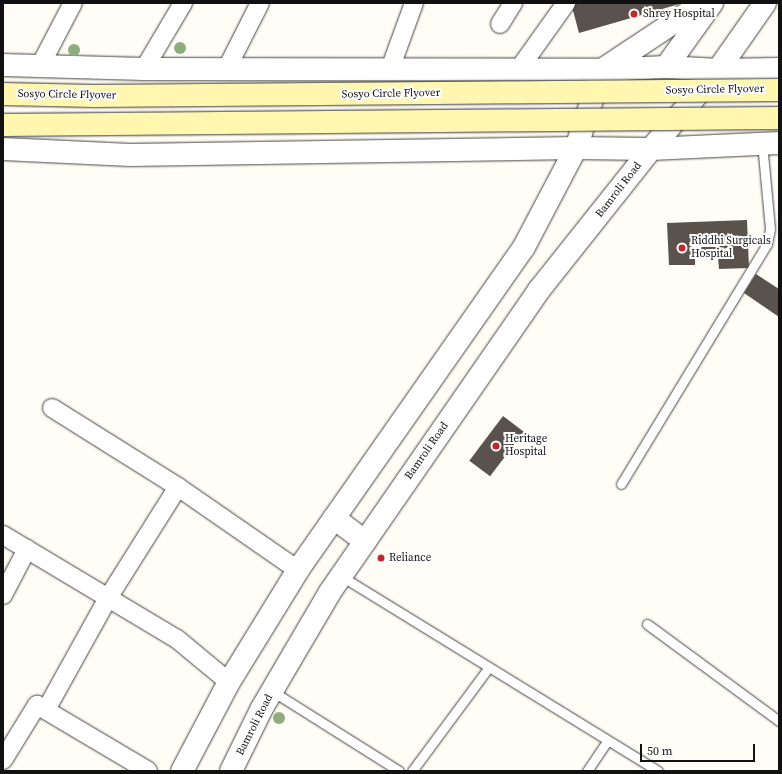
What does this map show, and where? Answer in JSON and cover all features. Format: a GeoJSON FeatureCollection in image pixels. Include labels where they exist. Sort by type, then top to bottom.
{"type":"FeatureCollection","features":[{"type":"Feature","properties":{"kind":"main road","name":"Sosyo Circle Flyover"},"geometry":{"type":"LineString","coordinates":[[3,94],[94,96],[779,90]]}},
{"type":"Feature","properties":{"kind":"main road"},"geometry":{"type":"LineString","coordinates":[[3,125],[779,118]]}},
{"type":"Feature","properties":{"kind":"street"},"geometry":{"type":"LineString","coordinates":[[40,66],[73,3]]}},
{"type":"Feature","properties":{"kind":"street"},"geometry":{"type":"LineString","coordinates":[[144,69],[183,3]]}},
{"type":"Feature","properties":{"kind":"street"},"geometry":{"type":"LineString","coordinates":[[226,68],[260,3]]}},
{"type":"Feature","properties":{"kind":"street"},"geometry":{"type":"LineString","coordinates":[[500,24],[513,3]]}},
{"type":"Feature","properties":{"kind":"street"},"geometry":{"type":"LineString","coordinates":[[519,69],[566,3]]}},
{"type":"Feature","properties":{"kind":"street"},"geometry":{"type":"LineString","coordinates":[[182,771],[229,682],[298,570],[524,248],[576,148],[602,70],[703,3]]}},
{"type":"Feature","properties":{"kind":"street"},"geometry":{"type":"LineString","coordinates":[[666,67],[712,3]]}},
{"type":"Feature","properties":{"kind":"street","name":"Bamroli Road"},"geometry":{"type":"LineString","coordinates":[[232,771],[272,691],[341,576],[539,290],[651,149],[718,70],[765,3]]}},
{"type":"Feature","properties":{"kind":"street"},"geometry":{"type":"LineString","coordinates":[[390,69],[414,4]]}},
{"type":"Feature","properties":{"kind":"street"},"geometry":{"type":"LineString","coordinates":[[3,65],[144,69],[602,70],[666,67],[718,70],[779,69]]}},
{"type":"Feature","properties":{"kind":"street"},"geometry":{"type":"LineString","coordinates":[[3,149],[130,155],[576,148],[651,149],[771,143]]}},
{"type":"Feature","properties":{"kind":"street"},"geometry":{"type":"LineString","coordinates":[[52,408],[178,487],[298,570]]}},
{"type":"Feature","properties":{"kind":"street"},"geometry":{"type":"LineString","coordinates":[[47,708],[108,598],[178,487]]}},
{"type":"Feature","properties":{"kind":"street"},"geometry":{"type":"LineString","coordinates":[[334,518],[365,541]]}},
{"type":"Feature","properties":{"kind":"street"},"geometry":{"type":"LineString","coordinates":[[3,535],[177,639],[229,682]]}},
{"type":"Feature","properties":{"kind":"street"},"geometry":{"type":"LineString","coordinates":[[3,595],[26,549]]}},
{"type":"Feature","properties":{"kind":"street"},"geometry":{"type":"LineString","coordinates":[[3,759],[34,706],[47,708],[148,771]]}},
{"type":"Feature","properties":{"kind":"lane"},"geometry":{"type":"LineString","coordinates":[[621,484],[767,244],[770,229],[771,143]]}},
{"type":"Feature","properties":{"kind":"lane"},"geometry":{"type":"LineString","coordinates":[[341,576],[658,771]]}},
{"type":"Feature","properties":{"kind":"lane"},"geometry":{"type":"LineString","coordinates":[[647,624],[779,720]]}},
{"type":"Feature","properties":{"kind":"lane"},"geometry":{"type":"LineString","coordinates":[[412,771],[489,667]]}},
{"type":"Feature","properties":{"kind":"lane"},"geometry":{"type":"LineString","coordinates":[[272,691],[399,771]]}},
{"type":"Feature","properties":{"kind":"lane"},"geometry":{"type":"LineString","coordinates":[[587,771],[608,740]]}},
{"type":"Feature","properties":{"kind":"building"},"geometry":{"type":"Polygon","coordinates":[[[571,3],[683,3],[579,33],[571,3]]]}},
{"type":"Feature","properties":{"kind":"building"},"geometry":{"type":"Polygon","coordinates":[[[747,220],[749,268],[719,269],[718,257],[695,258],[695,265],[669,265],[667,223],[747,220]],[[691,239],[691,247],[717,247],[717,239],[691,239]]]}},
{"type":"Feature","properties":{"kind":"building"},"geometry":{"type":"Polygon","coordinates":[[[756,274],[779,289],[779,317],[744,293],[756,274]]]}},
{"type":"Feature","properties":{"kind":"building"},"geometry":{"type":"Polygon","coordinates":[[[503,416],[524,432],[490,476],[469,461],[503,416]]]}},
{"type":"Feature","properties":{"kind":"place","name":"Shrey Hospital"},"geometry":{"type":"Point","coordinates":[634,14]}},
{"type":"Feature","properties":{"kind":"place","name":"Riddhi Surgicals Hospital"},"geometry":{"type":"Point","coordinates":[682,248]}},
{"type":"Feature","properties":{"kind":"place","name":"Heritage Hospital"},"geometry":{"type":"Point","coordinates":[496,446]}},
{"type":"Feature","properties":{"kind":"place","name":"Reliance"},"geometry":{"type":"Point","coordinates":[381,558]}}]}
